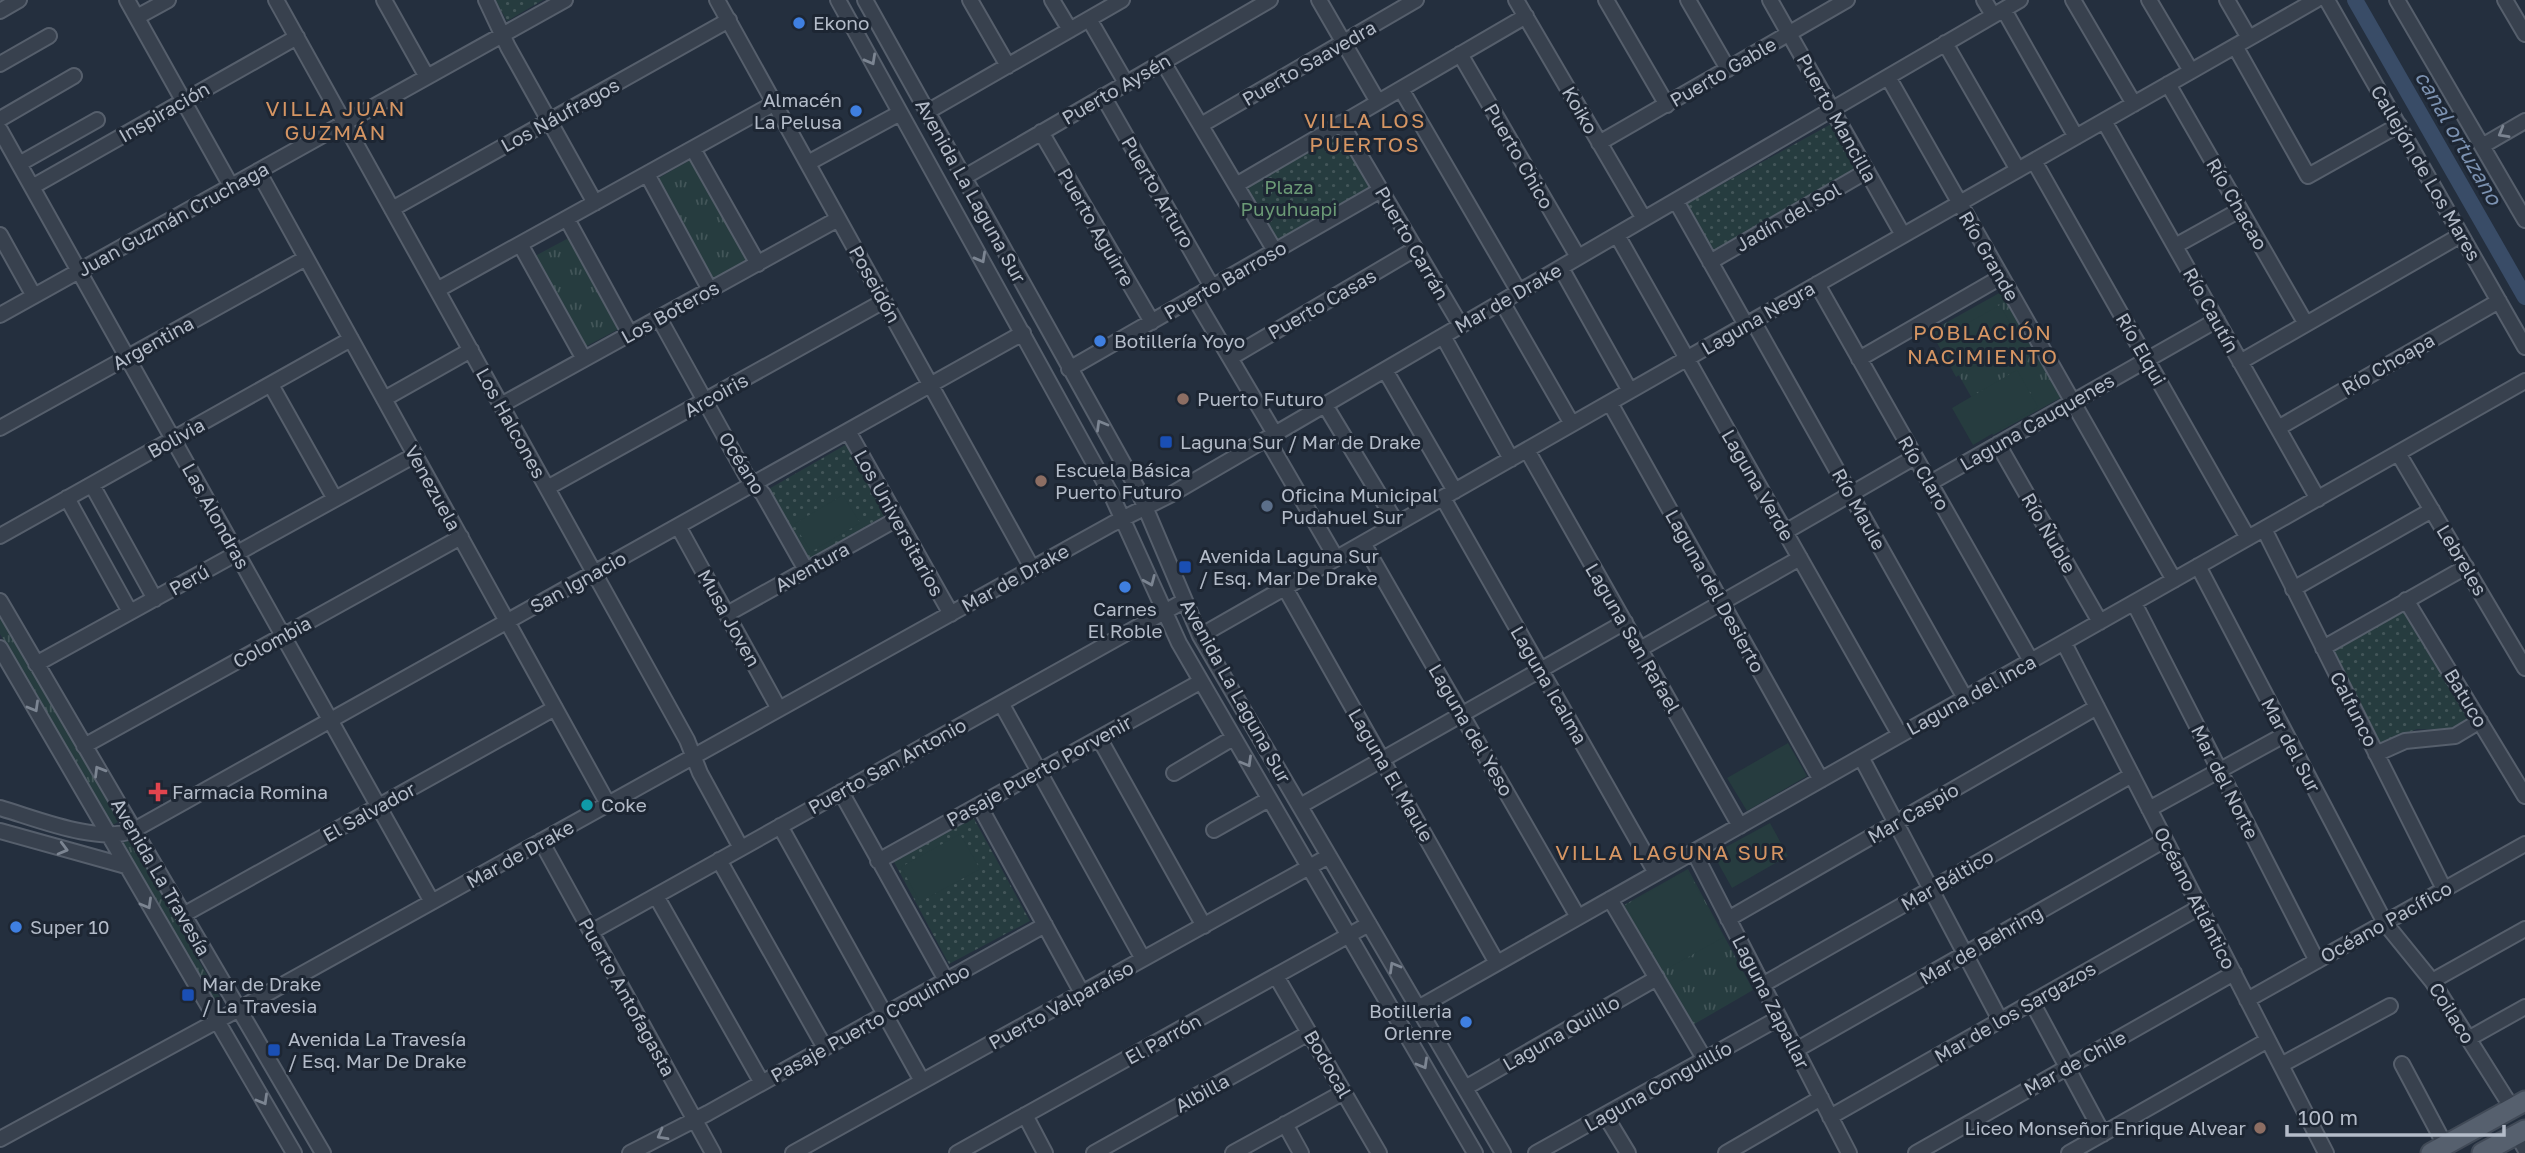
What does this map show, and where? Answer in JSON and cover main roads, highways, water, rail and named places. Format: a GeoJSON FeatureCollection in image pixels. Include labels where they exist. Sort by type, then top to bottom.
{"type":"FeatureCollection","features":[{"type":"Feature","properties":{"kind":"main road"},"geometry":{"type":"LineString","coordinates":[[2438,1149],[2519,1105]]}},
{"type":"Feature","properties":{"kind":"main road"},"geometry":{"type":"LineString","coordinates":[[2482,1153],[2522,1137]]}},
{"type":"Feature","properties":{"kind":"waterway","name":"canal ortuzano"},"geometry":{"type":"LineString","coordinates":[[2355,0],[2525,297]]}},
{"type":"Feature","properties":{"kind":"place","name":"Ekono"},"geometry":{"type":"Point","coordinates":[799,23]}},
{"type":"Feature","properties":{"kind":"place","name":"Almacén La Pelusa"},"geometry":{"type":"Point","coordinates":[856,111]}},
{"type":"Feature","properties":{"kind":"place","name":"Botillería Yoyo"},"geometry":{"type":"Point","coordinates":[1100,341]}},
{"type":"Feature","properties":{"kind":"place","name":"Puerto Futuro"},"geometry":{"type":"Point","coordinates":[1183,399]}},
{"type":"Feature","properties":{"kind":"place","name":"Laguna Sur / Mar de Drake"},"geometry":{"type":"Point","coordinates":[1166,442]}},
{"type":"Feature","properties":{"kind":"place","name":"Escuela Básica Puerto Futuro"},"geometry":{"type":"Point","coordinates":[1041,481]}},
{"type":"Feature","properties":{"kind":"place","name":"Oficina Municipal Pudahuel Sur"},"geometry":{"type":"Point","coordinates":[1267,506]}},
{"type":"Feature","properties":{"kind":"place","name":"Avenida Laguna Sur / Esq. Mar De Drake"},"geometry":{"type":"Point","coordinates":[1185,567]}},
{"type":"Feature","properties":{"kind":"place","name":"Carnes El Roble"},"geometry":{"type":"Point","coordinates":[1125,587]}},
{"type":"Feature","properties":{"kind":"place","name":"Farmacia Romina"},"geometry":{"type":"Point","coordinates":[158,792]}},
{"type":"Feature","properties":{"kind":"place","name":"Coke"},"geometry":{"type":"Point","coordinates":[587,805]}},
{"type":"Feature","properties":{"kind":"place","name":"Super 10"},"geometry":{"type":"Point","coordinates":[16,927]}},
{"type":"Feature","properties":{"kind":"place","name":"Mar de Drake / La Travesia"},"geometry":{"type":"Point","coordinates":[188,995]}},
{"type":"Feature","properties":{"kind":"place","name":"Botilleria Orlenre"},"geometry":{"type":"Point","coordinates":[1466,1022]}},
{"type":"Feature","properties":{"kind":"place","name":"Avenida La Travesía / Esq. Mar De Drake"},"geometry":{"type":"Point","coordinates":[274,1050]}},
{"type":"Feature","properties":{"kind":"place","name":"Liceo Monseñor Enrique Alvear"},"geometry":{"type":"Point","coordinates":[2260,1128]}},
{"type":"Feature","properties":{"kind":"district","name":"VILLA JUAN GUZMÁN"},"geometry":{"type":"Point","coordinates":[336,121]}},
{"type":"Feature","properties":{"kind":"district","name":"VILLA LOS PUERTOS"},"geometry":{"type":"Point","coordinates":[1365,133]}},
{"type":"Feature","properties":{"kind":"district","name":"POBLACIÓN NACIMIENTO"},"geometry":{"type":"Point","coordinates":[1983,345]}},
{"type":"Feature","properties":{"kind":"district","name":"VILLA LAGUNA SUR"},"geometry":{"type":"Point","coordinates":[1671,853]}},
{"type":"Feature","properties":{"kind":"park label","name":"Plaza Puyuhuapi"},"geometry":{"type":"Point","coordinates":[1289,198]}}]}
